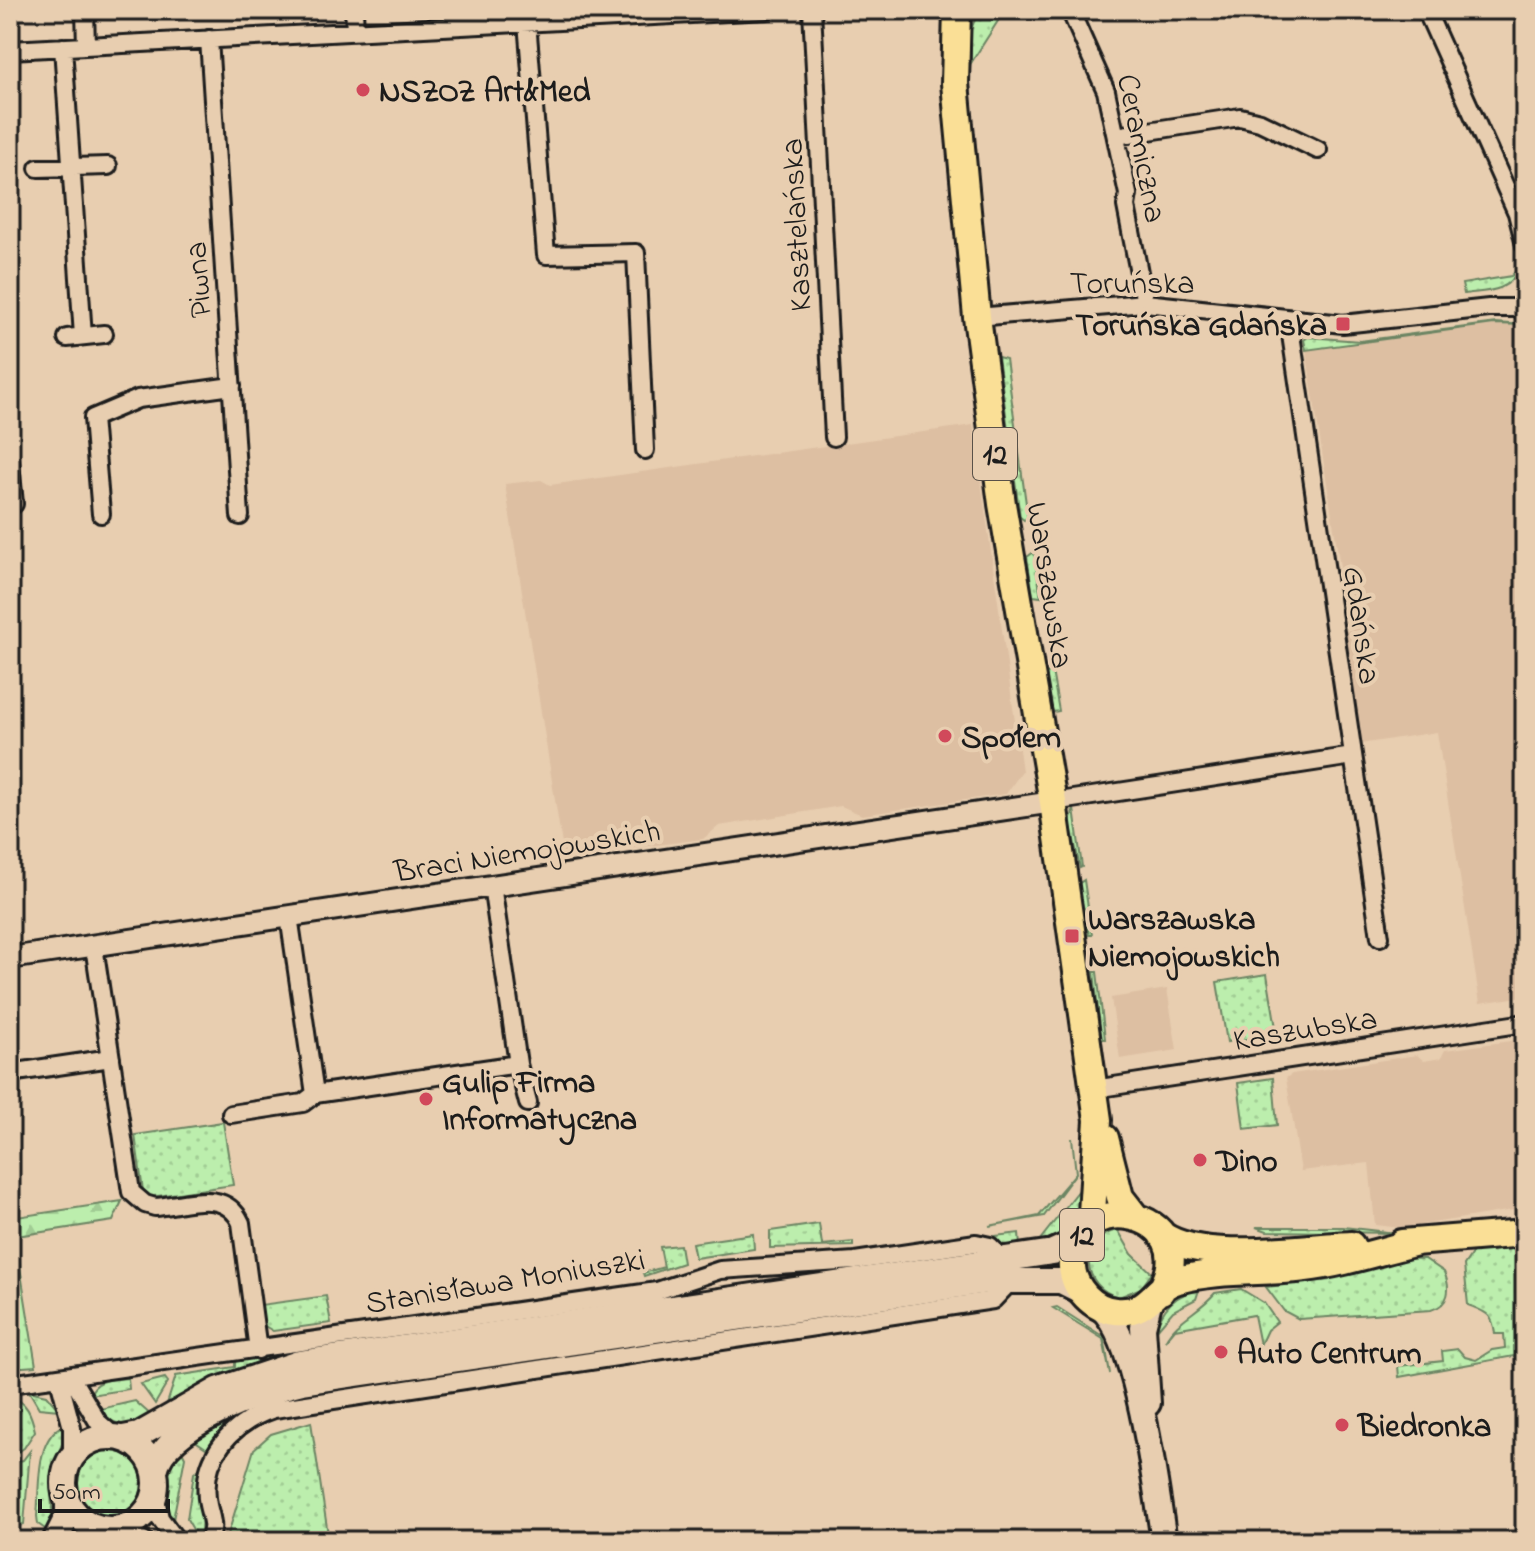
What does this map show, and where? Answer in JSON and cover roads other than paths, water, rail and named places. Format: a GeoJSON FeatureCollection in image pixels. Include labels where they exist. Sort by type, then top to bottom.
{"type":"FeatureCollection","features":[{"type":"Feature","properties":{"kind":"main road","name":"Warszawska"},"geometry":{"type":"LineString","coordinates":[[957,10],[955,83],[977,317],[1002,504],[1053,802],[1098,1120],[1120,1197],[1134,1215]]}},
{"type":"Feature","properties":{"kind":"main road","name":"Warszawska"},"geometry":{"type":"LineString","coordinates":[[1084,1231],[1092,1213],[1098,1120]]}},
{"type":"Feature","properties":{"kind":"main road","name":"12"},"geometry":{"type":"LineString","coordinates":[[1417,1242],[1308,1268],[1177,1280],[1155,1297],[1126,1312],[1091,1299],[1072,1267],[1074,1250],[1084,1231],[1109,1215],[1134,1215],[1181,1244],[1220,1249],[1417,1242],[1525,1233]]}},
{"type":"Feature","properties":{"kind":"main road","name":"Stanisława Moniuszki"},"geometry":{"type":"LineString","coordinates":[[155,1483],[160,1458],[210,1416],[283,1386],[1007,1270],[1073,1243],[1084,1231]]}},
{"type":"Feature","properties":{"kind":"main road"},"geometry":{"type":"LineString","coordinates":[[1147,1437],[1148,1383],[1143,1327],[1155,1297],[1169,1276],[1170,1259],[1162,1235]]}},
{"type":"Feature","properties":{"kind":"main road","name":"Stanisława Moniuszki"},"geometry":{"type":"LineString","coordinates":[[119,1437],[139,1435],[218,1390],[299,1363],[1007,1270],[1061,1281],[1091,1299]]}},
{"type":"Feature","properties":{"kind":"main road"},"geometry":{"type":"LineString","coordinates":[[1091,1299],[1117,1324],[1147,1437],[1164,1541]]}},
{"type":"Feature","properties":{"kind":"main road"},"geometry":{"type":"LineString","coordinates":[[55,1541],[68,1515],[64,1479],[72,1456],[91,1441],[119,1437],[143,1450],[155,1483],[143,1516],[106,1533],[83,1521],[68,1502]]}},
{"type":"Feature","properties":{"kind":"street"},"geometry":{"type":"LineString","coordinates":[[85,10],[86,46]]}},
{"type":"Feature","properties":{"kind":"street"},"geometry":{"type":"LineString","coordinates":[[354,10],[355,31]]}},
{"type":"Feature","properties":{"kind":"street"},"geometry":{"type":"LineString","coordinates":[[10,50],[355,31],[497,17],[527,22],[652,13],[767,10]]}},
{"type":"Feature","properties":{"kind":"street","name":"Kasztelańska"},"geometry":{"type":"LineString","coordinates":[[812,10],[834,437]]}},
{"type":"Feature","properties":{"kind":"street","name":"Ceramiczna"},"geometry":{"type":"LineString","coordinates":[[1070,10],[1097,65],[1116,136],[1145,303]]}},
{"type":"Feature","properties":{"kind":"street"},"geometry":{"type":"LineString","coordinates":[[1426,10],[1517,213],[1525,245]]}},
{"type":"Feature","properties":{"kind":"street"},"geometry":{"type":"LineString","coordinates":[[527,22],[546,255],[636,253],[645,450]]}},
{"type":"Feature","properties":{"kind":"street","name":"Piwna"},"geometry":{"type":"LineString","coordinates":[[209,39],[240,516]]}},
{"type":"Feature","properties":{"kind":"street"},"geometry":{"type":"LineString","coordinates":[[63,47],[72,167],[75,337],[104,334]]}},
{"type":"Feature","properties":{"kind":"street"},"geometry":{"type":"LineString","coordinates":[[1116,136],[1240,117],[1260,122],[1318,150]]}},
{"type":"Feature","properties":{"kind":"street"},"geometry":{"type":"LineString","coordinates":[[38,168],[108,166]]}},
{"type":"Feature","properties":{"kind":"street","name":"Toruńska"},"geometry":{"type":"LineString","coordinates":[[977,317],[1145,303],[1289,321],[1343,324],[1489,308],[1525,308]]}},
{"type":"Feature","properties":{"kind":"street","name":"Gdańska"},"geometry":{"type":"LineString","coordinates":[[1289,321],[1380,937]]}},
{"type":"Feature","properties":{"kind":"street"},"geometry":{"type":"LineString","coordinates":[[101,514],[93,418],[138,399],[232,386]]}},
{"type":"Feature","properties":{"kind":"street"},"geometry":{"type":"LineString","coordinates":[[10,462],[14,504],[10,505]]}},
{"type":"Feature","properties":{"kind":"street"},"geometry":{"type":"LineString","coordinates":[[1053,802],[1353,756]]}},
{"type":"Feature","properties":{"kind":"street","name":"Braci Niemojowskich"},"geometry":{"type":"LineString","coordinates":[[10,958],[1053,802]]}},
{"type":"Feature","properties":{"kind":"street"},"geometry":{"type":"LineString","coordinates":[[492,885],[518,1064],[528,1103]]}},
{"type":"Feature","properties":{"kind":"street"},"geometry":{"type":"LineString","coordinates":[[289,916],[315,1094]]}},
{"type":"Feature","properties":{"kind":"street"},"geometry":{"type":"LineString","coordinates":[[94,946],[131,1192],[145,1204],[155,1207],[216,1201],[232,1209],[241,1223],[258,1350]]}},
{"type":"Feature","properties":{"kind":"street","name":"Kaszubska"},"geometry":{"type":"LineString","coordinates":[[1094,1089],[1525,1023]]}},
{"type":"Feature","properties":{"kind":"street"},"geometry":{"type":"LineString","coordinates":[[10,1073],[111,1058]]}},
{"type":"Feature","properties":{"kind":"street"},"geometry":{"type":"LineString","coordinates":[[231,1114],[303,1103],[315,1094],[518,1064]]}},
{"type":"Feature","properties":{"kind":"street","name":"Stanisława Moniuszki"},"geometry":{"type":"LineString","coordinates":[[10,1384],[657,1291],[720,1270],[855,1261],[976,1243],[990,1246],[1007,1270],[993,1300],[274,1409],[234,1429],[214,1457],[207,1488],[213,1526],[208,1541]]}},
{"type":"Feature","properties":{"kind":"street"},"geometry":{"type":"LineString","coordinates":[[65,1378],[98,1422],[119,1437]]}},
{"type":"Feature","properties":{"kind":"street"},"geometry":{"type":"LineString","coordinates":[[65,1378],[72,1428],[72,1456]]}},
{"type":"Feature","properties":{"kind":"street"},"geometry":{"type":"LineString","coordinates":[[155,1483],[160,1518],[177,1541]]}},
{"type":"Feature","properties":{"kind":"street"},"geometry":{"type":"LineString","coordinates":[[106,1533],[145,1541]]}},
{"type":"Feature","properties":{"kind":"place","name":"NSZOZ Art&Med"},"geometry":{"type":"Point","coordinates":[363,90]}},
{"type":"Feature","properties":{"kind":"place","name":"Toruńska Gdańska"},"geometry":{"type":"Point","coordinates":[1343,324]}},
{"type":"Feature","properties":{"kind":"place","name":"Społem"},"geometry":{"type":"Point","coordinates":[945,736]}},
{"type":"Feature","properties":{"kind":"place","name":"Warszawska Niemojowskich"},"geometry":{"type":"Point","coordinates":[1072,936]}},
{"type":"Feature","properties":{"kind":"place","name":"Gulip Firma Informatyczna"},"geometry":{"type":"Point","coordinates":[426,1099]}},
{"type":"Feature","properties":{"kind":"place","name":"Dino"},"geometry":{"type":"Point","coordinates":[1200,1160]}},
{"type":"Feature","properties":{"kind":"place","name":"Auto Centrum"},"geometry":{"type":"Point","coordinates":[1221,1352]}},
{"type":"Feature","properties":{"kind":"place","name":"Biedronka"},"geometry":{"type":"Point","coordinates":[1342,1425]}}]}
